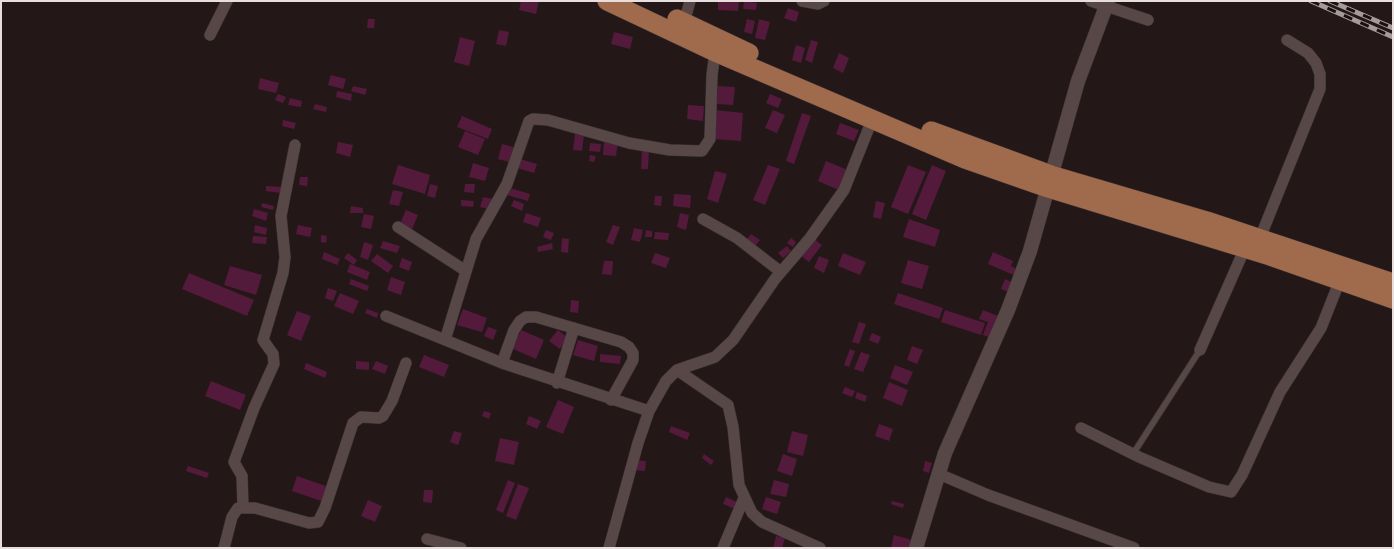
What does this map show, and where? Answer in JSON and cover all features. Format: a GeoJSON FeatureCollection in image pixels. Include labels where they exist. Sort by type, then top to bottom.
{"type":"FeatureCollection","features":[{"type":"Feature","properties":{"kind":"highway"},"geometry":{"type":"LineString","coordinates":[[607,1],[716,52],[965,159],[1050,182],[1393,284]]}},
{"type":"Feature","properties":{"kind":"highway"},"geometry":{"type":"LineString","coordinates":[[637,1],[794,74],[1050,182]]}},
{"type":"Feature","properties":{"kind":"highway"},"geometry":{"type":"LineString","coordinates":[[1252,243],[1340,280],[1393,299]]}},
{"type":"Feature","properties":{"kind":"street"},"geometry":{"type":"LineString","coordinates":[[210,35],[227,1]]}},
{"type":"Feature","properties":{"kind":"street"},"geometry":{"type":"LineString","coordinates":[[684,23],[690,1]]}},
{"type":"Feature","properties":{"kind":"street"},"geometry":{"type":"LineString","coordinates":[[802,1],[818,4],[824,1]]}},
{"type":"Feature","properties":{"kind":"street"},"geometry":{"type":"LineString","coordinates":[[1090,1],[1107,4],[1148,20]]}},
{"type":"Feature","properties":{"kind":"street"},"geometry":{"type":"LineString","coordinates":[[916,548],[945,453],[1008,310],[1030,251],[1078,81],[1107,4]]}},
{"type":"Feature","properties":{"kind":"street"},"geometry":{"type":"LineString","coordinates":[[1200,350],[1252,243],[1320,89],[1320,74],[1316,62],[1308,53],[1287,40]]}},
{"type":"Feature","properties":{"kind":"street"},"geometry":{"type":"LineString","coordinates":[[445,340],[476,239],[493,213],[507,184],[529,121],[538,119],[548,120],[629,143],[670,150],[702,151],[710,139],[712,75],[716,52]]}},
{"type":"Feature","properties":{"kind":"street"},"geometry":{"type":"LineString","coordinates":[[609,548],[638,443],[650,412],[666,381],[677,370],[705,362],[723,352],[781,272],[815,232],[844,190],[872,120]]}},
{"type":"Feature","properties":{"kind":"street"},"geometry":{"type":"LineString","coordinates":[[243,507],[242,476],[234,462],[254,408],[274,364],[272,354],[263,340],[283,273],[285,257],[281,216],[295,145]]}},
{"type":"Feature","properties":{"kind":"street"},"geometry":{"type":"LineString","coordinates":[[703,219],[737,238],[781,272]]}},
{"type":"Feature","properties":{"kind":"street"},"geometry":{"type":"LineString","coordinates":[[398,227],[466,271]]}},
{"type":"Feature","properties":{"kind":"street"},"geometry":{"type":"LineString","coordinates":[[1081,428],[1133,454],[1221,491],[1231,492],[1234,490],[1280,392],[1321,328],[1340,280]]}},
{"type":"Feature","properties":{"kind":"street"},"geometry":{"type":"LineString","coordinates":[[386,316],[502,364],[650,412]]}},
{"type":"Feature","properties":{"kind":"street"},"geometry":{"type":"LineString","coordinates":[[502,364],[514,330],[520,321],[526,317],[536,317],[621,342],[629,347],[633,353],[630,368],[611,400]]}},
{"type":"Feature","properties":{"kind":"street"},"geometry":{"type":"LineString","coordinates":[[557,383],[574,328]]}},
{"type":"Feature","properties":{"kind":"street"},"geometry":{"type":"LineString","coordinates":[[224,548],[232,517],[238,508],[255,508],[309,523],[318,522],[326,508],[353,423],[361,417],[379,418],[383,416],[392,401],[406,362]]}},
{"type":"Feature","properties":{"kind":"street"},"geometry":{"type":"LineString","coordinates":[[677,370],[728,405],[733,427],[736,471],[744,498],[752,513],[762,522],[820,548]]}},
{"type":"Feature","properties":{"kind":"street"},"geometry":{"type":"LineString","coordinates":[[938,474],[1131,547]]}},
{"type":"Feature","properties":{"kind":"street"},"geometry":{"type":"LineString","coordinates":[[723,548],[744,498]]}},
{"type":"Feature","properties":{"kind":"street"},"geometry":{"type":"LineString","coordinates":[[427,539],[461,548]]}},
{"type":"Feature","properties":{"kind":"lane"},"geometry":{"type":"LineString","coordinates":[[1133,454],[1200,350]]}},
{"type":"Feature","properties":{"kind":"building"},"geometry":{"type":"Polygon","coordinates":[[[521,1],[539,1],[536,14],[519,10],[521,1]]]}},
{"type":"Feature","properties":{"kind":"building"},"geometry":{"type":"Polygon","coordinates":[[[718,1],[739,1],[738,11],[718,10],[718,1]]]}},
{"type":"Feature","properties":{"kind":"building"},"geometry":{"type":"Polygon","coordinates":[[[744,1],[757,3],[756,10],[743,9],[744,1]]]}},
{"type":"Feature","properties":{"kind":"building"},"geometry":{"type":"Polygon","coordinates":[[[788,8],[799,12],[796,22],[784,18],[788,8]]]}},
{"type":"Feature","properties":{"kind":"building"},"geometry":{"type":"Polygon","coordinates":[[[368,19],[375,19],[374,28],[367,28],[368,19]]]}},
{"type":"Feature","properties":{"kind":"building"},"geometry":{"type":"Polygon","coordinates":[[[747,19],[755,21],[752,34],[744,32],[747,19]]]}},
{"type":"Feature","properties":{"kind":"building"},"geometry":{"type":"Polygon","coordinates":[[[759,19],[770,22],[765,40],[755,38],[759,19]]]}},
{"type":"Feature","properties":{"kind":"building"},"geometry":{"type":"Polygon","coordinates":[[[499,30],[509,32],[506,46],[496,44],[499,30]]]}},
{"type":"Feature","properties":{"kind":"building"},"geometry":{"type":"Polygon","coordinates":[[[614,32],[633,37],[630,49],[611,44],[614,32]]]}},
{"type":"Feature","properties":{"kind":"building"},"geometry":{"type":"Polygon","coordinates":[[[460,37],[475,41],[469,66],[454,62],[460,37]]]}},
{"type":"Feature","properties":{"kind":"building"},"geometry":{"type":"Polygon","coordinates":[[[811,40],[818,42],[812,63],[805,60],[811,40]]]}},
{"type":"Feature","properties":{"kind":"building"},"geometry":{"type":"Polygon","coordinates":[[[796,45],[805,48],[801,63],[792,60],[796,45]]]}},
{"type":"Feature","properties":{"kind":"building"},"geometry":{"type":"Polygon","coordinates":[[[839,53],[849,58],[843,73],[833,68],[839,53]]]}},
{"type":"Feature","properties":{"kind":"building"},"geometry":{"type":"Polygon","coordinates":[[[331,75],[346,79],[343,89],[328,85],[331,75]]]}},
{"type":"Feature","properties":{"kind":"building"},"geometry":{"type":"Polygon","coordinates":[[[260,78],[279,83],[276,93],[258,89],[260,78]]]}},
{"type":"Feature","properties":{"kind":"building"},"geometry":{"type":"Polygon","coordinates":[[[353,86],[367,89],[365,95],[351,91],[353,86]]]}},
{"type":"Feature","properties":{"kind":"building"},"geometry":{"type":"Polygon","coordinates":[[[718,86],[735,87],[733,105],[716,104],[718,86]]]}},
{"type":"Feature","properties":{"kind":"building"},"geometry":{"type":"Polygon","coordinates":[[[337,91],[352,94],[351,101],[336,97],[337,91]]]}},
{"type":"Feature","properties":{"kind":"building"},"geometry":{"type":"Polygon","coordinates":[[[278,94],[286,97],[283,103],[275,100],[278,94]]]}},
{"type":"Feature","properties":{"kind":"building"},"geometry":{"type":"Polygon","coordinates":[[[770,94],[782,99],[778,108],[766,103],[770,94]]]}},
{"type":"Feature","properties":{"kind":"building"},"geometry":{"type":"Polygon","coordinates":[[[290,98],[302,101],[301,107],[288,105],[290,98]]]}},
{"type":"Feature","properties":{"kind":"building"},"geometry":{"type":"Polygon","coordinates":[[[315,104],[327,107],[326,112],[313,109],[315,104]]]}},
{"type":"Feature","properties":{"kind":"building"},"geometry":{"type":"Polygon","coordinates":[[[688,105],[704,106],[703,121],[687,119],[688,105]]]}},
{"type":"Feature","properties":{"kind":"building"},"geometry":{"type":"Polygon","coordinates":[[[716,110],[743,113],[741,141],[714,139],[716,110]]]}},
{"type":"Feature","properties":{"kind":"building"},"geometry":{"type":"Polygon","coordinates":[[[773,110],[785,115],[777,133],[765,128],[773,110]]]}},
{"type":"Feature","properties":{"kind":"building"},"geometry":{"type":"Polygon","coordinates":[[[802,113],[811,116],[794,164],[786,161],[802,113]]]}},
{"type":"Feature","properties":{"kind":"building"},"geometry":{"type":"Polygon","coordinates":[[[462,116],[492,129],[488,139],[457,127],[462,116]]]}},
{"type":"Feature","properties":{"kind":"building"},"geometry":{"type":"Polygon","coordinates":[[[283,120],[296,123],[294,129],[282,126],[283,120]]]}},
{"type":"Feature","properties":{"kind":"building"},"geometry":{"type":"Polygon","coordinates":[[[840,123],[859,130],[854,141],[836,134],[840,123]]]}},
{"type":"Feature","properties":{"kind":"building"},"geometry":{"type":"Polygon","coordinates":[[[465,131],[485,139],[478,155],[458,147],[465,131]]]}},
{"type":"Feature","properties":{"kind":"building"},"geometry":{"type":"Polygon","coordinates":[[[575,134],[584,135],[582,151],[573,150],[575,134]]]}},
{"type":"Feature","properties":{"kind":"building"},"geometry":{"type":"Polygon","coordinates":[[[604,140],[618,142],[616,156],[603,155],[604,140]]]}},
{"type":"Feature","properties":{"kind":"building"},"geometry":{"type":"Polygon","coordinates":[[[338,142],[353,145],[350,157],[336,153],[338,142]]]}},
{"type":"Feature","properties":{"kind":"building"},"geometry":{"type":"Polygon","coordinates":[[[590,143],[601,144],[600,152],[589,151],[590,143]]]}},
{"type":"Feature","properties":{"kind":"building"},"geometry":{"type":"Polygon","coordinates":[[[502,144],[517,148],[513,163],[498,159],[502,144]]]}},
{"type":"Feature","properties":{"kind":"building"},"geometry":{"type":"Polygon","coordinates":[[[642,149],[649,150],[648,169],[641,169],[642,149]]]}},
{"type":"Feature","properties":{"kind":"building"},"geometry":{"type":"Polygon","coordinates":[[[590,155],[596,156],[594,162],[589,161],[590,155]]]}},
{"type":"Feature","properties":{"kind":"building"},"geometry":{"type":"Polygon","coordinates":[[[520,159],[537,164],[534,173],[517,168],[520,159]]]}},
{"type":"Feature","properties":{"kind":"building"},"geometry":{"type":"Polygon","coordinates":[[[826,161],[850,171],[841,191],[818,181],[826,161]]]}},
{"type":"Feature","properties":{"kind":"building"},"geometry":{"type":"Polygon","coordinates":[[[473,163],[489,168],[485,181],[469,177],[473,163]]]}},
{"type":"Feature","properties":{"kind":"building"},"geometry":{"type":"Polygon","coordinates":[[[398,165],[430,175],[425,194],[392,184],[398,165]]]}},
{"type":"Feature","properties":{"kind":"building"},"geometry":{"type":"Polygon","coordinates":[[[768,165],[780,169],[765,205],[753,200],[768,165]]]}},
{"type":"Feature","properties":{"kind":"building"},"geometry":{"type":"Polygon","coordinates":[[[908,165],[926,172],[908,214],[891,207],[908,165]]]}},
{"type":"Feature","properties":{"kind":"building"},"geometry":{"type":"Polygon","coordinates":[[[932,165],[946,171],[926,220],[912,214],[932,165]]]}},
{"type":"Feature","properties":{"kind":"building"},"geometry":{"type":"Polygon","coordinates":[[[715,171],[727,174],[718,203],[707,199],[715,171]]]}},
{"type":"Feature","properties":{"kind":"building"},"geometry":{"type":"Polygon","coordinates":[[[300,177],[308,177],[307,186],[299,185],[300,177]]]}},
{"type":"Feature","properties":{"kind":"building"},"geometry":{"type":"Polygon","coordinates":[[[430,184],[438,186],[435,198],[427,196],[430,184]]]}},
{"type":"Feature","properties":{"kind":"building"},"geometry":{"type":"Polygon","coordinates":[[[465,184],[475,184],[474,193],[464,192],[465,184]]]}},
{"type":"Feature","properties":{"kind":"building"},"geometry":{"type":"Polygon","coordinates":[[[266,186],[281,187],[281,193],[266,191],[266,186]]]}},
{"type":"Feature","properties":{"kind":"building"},"geometry":{"type":"Polygon","coordinates":[[[510,188],[530,194],[528,201],[507,195],[510,188]]]}},
{"type":"Feature","properties":{"kind":"building"},"geometry":{"type":"Polygon","coordinates":[[[393,190],[403,192],[399,206],[389,204],[393,190]]]}},
{"type":"Feature","properties":{"kind":"building"},"geometry":{"type":"Polygon","coordinates":[[[674,194],[691,195],[690,208],[673,206],[674,194]]]}},
{"type":"Feature","properties":{"kind":"building"},"geometry":{"type":"Polygon","coordinates":[[[655,196],[662,196],[661,206],[654,205],[655,196]]]}},
{"type":"Feature","properties":{"kind":"building"},"geometry":{"type":"Polygon","coordinates":[[[483,197],[494,199],[492,210],[480,207],[483,197]]]}},
{"type":"Feature","properties":{"kind":"building"},"geometry":{"type":"Polygon","coordinates":[[[461,200],[474,201],[473,207],[461,206],[461,200]]]}},
{"type":"Feature","properties":{"kind":"building"},"geometry":{"type":"Polygon","coordinates":[[[514,200],[524,204],[522,211],[511,206],[514,200]]]}},
{"type":"Feature","properties":{"kind":"building"},"geometry":{"type":"Polygon","coordinates":[[[876,201],[885,203],[881,219],[873,217],[876,201]]]}},
{"type":"Feature","properties":{"kind":"building"},"geometry":{"type":"Polygon","coordinates":[[[262,203],[274,206],[273,210],[261,207],[262,203]]]}},
{"type":"Feature","properties":{"kind":"building"},"geometry":{"type":"Polygon","coordinates":[[[351,206],[363,208],[363,213],[350,213],[351,206]]]}},
{"type":"Feature","properties":{"kind":"building"},"geometry":{"type":"Polygon","coordinates":[[[254,209],[268,213],[266,221],[252,216],[254,209]]]}},
{"type":"Feature","properties":{"kind":"building"},"geometry":{"type":"Polygon","coordinates":[[[406,210],[418,215],[412,229],[400,224],[406,210]]]}},
{"type":"Feature","properties":{"kind":"building"},"geometry":{"type":"Polygon","coordinates":[[[526,213],[541,218],[538,227],[523,222],[526,213]]]}},
{"type":"Feature","properties":{"kind":"building"},"geometry":{"type":"Polygon","coordinates":[[[680,213],[689,215],[686,230],[677,227],[680,213]]]}},
{"type":"Feature","properties":{"kind":"building"},"geometry":{"type":"Polygon","coordinates":[[[364,214],[374,216],[371,229],[361,227],[364,214]]]}},
{"type":"Feature","properties":{"kind":"building"},"geometry":{"type":"Polygon","coordinates":[[[909,219],[940,230],[935,247],[903,237],[909,219]]]}},
{"type":"Feature","properties":{"kind":"building"},"geometry":{"type":"Polygon","coordinates":[[[255,225],[267,228],[266,235],[254,232],[255,225]]]}},
{"type":"Feature","properties":{"kind":"building"},"geometry":{"type":"Polygon","coordinates":[[[298,225],[312,228],[310,237],[296,234],[298,225]]]}},
{"type":"Feature","properties":{"kind":"building"},"geometry":{"type":"Polygon","coordinates":[[[613,225],[620,227],[613,245],[606,242],[613,225]]]}},
{"type":"Feature","properties":{"kind":"building"},"geometry":{"type":"Polygon","coordinates":[[[634,228],[643,230],[640,242],[631,240],[634,228]]]}},
{"type":"Feature","properties":{"kind":"building"},"geometry":{"type":"Polygon","coordinates":[[[546,230],[554,233],[551,240],[543,237],[546,230]]]}},
{"type":"Feature","properties":{"kind":"building"},"geometry":{"type":"Polygon","coordinates":[[[646,230],[652,231],[652,237],[645,237],[646,230]]]}},
{"type":"Feature","properties":{"kind":"building"},"geometry":{"type":"Polygon","coordinates":[[[655,232],[669,233],[668,240],[654,239],[655,232]]]}},
{"type":"Feature","properties":{"kind":"building"},"geometry":{"type":"Polygon","coordinates":[[[751,234],[760,240],[755,246],[746,240],[751,234]]]}},
{"type":"Feature","properties":{"kind":"building"},"geometry":{"type":"Polygon","coordinates":[[[321,235],[327,236],[326,243],[321,242],[321,235]]]}},
{"type":"Feature","properties":{"kind":"building"},"geometry":{"type":"Polygon","coordinates":[[[253,236],[267,237],[266,244],[252,243],[253,236]]]}},
{"type":"Feature","properties":{"kind":"building"},"geometry":{"type":"Polygon","coordinates":[[[562,238],[569,239],[568,253],[561,252],[562,238]]]}},
{"type":"Feature","properties":{"kind":"building"},"geometry":{"type":"Polygon","coordinates":[[[791,238],[796,242],[793,247],[787,243],[791,238]]]}},
{"type":"Feature","properties":{"kind":"building"},"geometry":{"type":"Polygon","coordinates":[[[814,239],[822,245],[809,262],[801,256],[814,239]]]}},
{"type":"Feature","properties":{"kind":"building"},"geometry":{"type":"Polygon","coordinates":[[[383,241],[400,246],[397,253],[380,248],[383,241]]]}},
{"type":"Feature","properties":{"kind":"building"},"geometry":{"type":"Polygon","coordinates":[[[364,242],[373,245],[368,260],[360,257],[364,242]]]}},
{"type":"Feature","properties":{"kind":"building"},"geometry":{"type":"Polygon","coordinates":[[[552,243],[553,249],[538,252],[537,247],[552,243]]]}},
{"type":"Feature","properties":{"kind":"building"},"geometry":{"type":"Polygon","coordinates":[[[787,246],[791,251],[783,258],[778,253],[787,246]]]}},
{"type":"Feature","properties":{"kind":"building"},"geometry":{"type":"Polygon","coordinates":[[[324,252],[340,259],[337,265],[322,259],[324,252]]]}},
{"type":"Feature","properties":{"kind":"building"},"geometry":{"type":"Polygon","coordinates":[[[993,252],[1013,261],[1011,266],[1019,270],[1016,276],[988,264],[993,252]]]}},
{"type":"Feature","properties":{"kind":"building"},"geometry":{"type":"Polygon","coordinates":[[[348,253],[357,260],[354,265],[344,258],[348,253]]]}},
{"type":"Feature","properties":{"kind":"building"},"geometry":{"type":"Polygon","coordinates":[[[655,253],[670,258],[666,268],[651,263],[655,253]]]}},
{"type":"Feature","properties":{"kind":"building"},"geometry":{"type":"Polygon","coordinates":[[[843,253],[866,262],[860,275],[838,266],[843,253]]]}},
{"type":"Feature","properties":{"kind":"building"},"geometry":{"type":"Polygon","coordinates":[[[377,254],[393,266],[388,273],[371,261],[377,254]]]}},
{"type":"Feature","properties":{"kind":"building"},"geometry":{"type":"Polygon","coordinates":[[[819,256],[829,260],[824,273],[814,268],[819,256]]]}},
{"type":"Feature","properties":{"kind":"building"},"geometry":{"type":"Polygon","coordinates":[[[402,258],[412,262],[409,271],[399,267],[402,258]]]}},
{"type":"Feature","properties":{"kind":"building"},"geometry":{"type":"Polygon","coordinates":[[[908,260],[929,266],[922,289],[901,283],[908,260]]]}},
{"type":"Feature","properties":{"kind":"building"},"geometry":{"type":"Polygon","coordinates":[[[604,261],[613,261],[612,275],[602,274],[604,261]]]}},
{"type":"Feature","properties":{"kind":"building"},"geometry":{"type":"Polygon","coordinates":[[[350,264],[370,272],[367,280],[347,272],[350,264]]]}},
{"type":"Feature","properties":{"kind":"building"},"geometry":{"type":"Polygon","coordinates":[[[230,266],[262,275],[256,295],[224,285],[230,266]]]}},
{"type":"Feature","properties":{"kind":"building"},"geometry":{"type":"Polygon","coordinates":[[[189,273],[254,300],[247,316],[182,289],[189,273]]]}},
{"type":"Feature","properties":{"kind":"building"},"geometry":{"type":"Polygon","coordinates":[[[391,277],[405,282],[401,295],[387,290],[391,277]]]}},
{"type":"Feature","properties":{"kind":"building"},"geometry":{"type":"Polygon","coordinates":[[[351,279],[369,286],[367,291],[349,284],[351,279]]]}},
{"type":"Feature","properties":{"kind":"building"},"geometry":{"type":"Polygon","coordinates":[[[1005,279],[1016,284],[1012,293],[1001,289],[1005,279]]]}},
{"type":"Feature","properties":{"kind":"building"},"geometry":{"type":"Polygon","coordinates":[[[328,288],[337,291],[333,301],[325,298],[328,288]]]}},
{"type":"Feature","properties":{"kind":"building"},"geometry":{"type":"Polygon","coordinates":[[[340,293],[359,301],[353,314],[334,306],[340,293]]]}},
{"type":"Feature","properties":{"kind":"building"},"geometry":{"type":"Polygon","coordinates":[[[898,293],[943,308],[939,319],[894,304],[898,293]]]}},
{"type":"Feature","properties":{"kind":"building"},"geometry":{"type":"Polygon","coordinates":[[[571,300],[579,301],[578,313],[570,312],[571,300]]]}},
{"type":"Feature","properties":{"kind":"building"},"geometry":{"type":"Polygon","coordinates":[[[367,309],[378,313],[377,318],[365,313],[367,309]]]}},
{"type":"Feature","properties":{"kind":"building"},"geometry":{"type":"Polygon","coordinates":[[[463,309],[487,318],[482,332],[457,325],[463,309]]]}},
{"type":"Feature","properties":{"kind":"building"},"geometry":{"type":"Polygon","coordinates":[[[945,310],[985,323],[981,335],[941,322],[945,310]]]}},
{"type":"Feature","properties":{"kind":"building"},"geometry":{"type":"Polygon","coordinates":[[[983,310],[1003,318],[994,339],[983,335],[988,322],[979,319],[983,310]]]}},
{"type":"Feature","properties":{"kind":"building"},"geometry":{"type":"Polygon","coordinates":[[[297,311],[311,316],[301,341],[287,335],[297,311]]]}},
{"type":"Feature","properties":{"kind":"building"},"geometry":{"type":"Polygon","coordinates":[[[859,322],[866,324],[859,344],[852,342],[859,322]]]}},
{"type":"Feature","properties":{"kind":"building"},"geometry":{"type":"Polygon","coordinates":[[[488,327],[497,330],[493,340],[484,336],[488,327]]]}},
{"type":"Feature","properties":{"kind":"building"},"geometry":{"type":"Polygon","coordinates":[[[521,330],[544,340],[536,359],[513,349],[521,330]]]}},
{"type":"Feature","properties":{"kind":"building"},"geometry":{"type":"Polygon","coordinates":[[[558,330],[568,338],[560,349],[549,341],[558,330]]]}},
{"type":"Feature","properties":{"kind":"building"},"geometry":{"type":"Polygon","coordinates":[[[872,333],[881,337],[878,344],[869,340],[872,333]]]}},
{"type":"Feature","properties":{"kind":"building"},"geometry":{"type":"Polygon","coordinates":[[[578,340],[598,346],[594,361],[573,355],[578,340]]]}},
{"type":"Feature","properties":{"kind":"building"},"geometry":{"type":"Polygon","coordinates":[[[912,346],[923,350],[917,364],[907,360],[912,346]]]}},
{"type":"Feature","properties":{"kind":"building"},"geometry":{"type":"Polygon","coordinates":[[[850,349],[855,351],[849,367],[844,365],[850,349]]]}},
{"type":"Feature","properties":{"kind":"building"},"geometry":{"type":"Polygon","coordinates":[[[861,352],[870,355],[863,372],[854,369],[861,352]]]}},
{"type":"Feature","properties":{"kind":"building"},"geometry":{"type":"Polygon","coordinates":[[[600,354],[621,356],[620,364],[600,362],[600,354]]]}},
{"type":"Feature","properties":{"kind":"building"},"geometry":{"type":"Polygon","coordinates":[[[424,355],[449,365],[444,377],[419,367],[424,355]]]}},
{"type":"Feature","properties":{"kind":"building"},"geometry":{"type":"Polygon","coordinates":[[[356,361],[369,362],[369,370],[356,369],[356,361]]]}},
{"type":"Feature","properties":{"kind":"building"},"geometry":{"type":"Polygon","coordinates":[[[376,361],[388,366],[385,374],[372,369],[376,361]]]}},
{"type":"Feature","properties":{"kind":"building"},"geometry":{"type":"Polygon","coordinates":[[[306,363],[327,372],[325,378],[304,369],[306,363]]]}},
{"type":"Feature","properties":{"kind":"building"},"geometry":{"type":"Polygon","coordinates":[[[895,365],[913,372],[907,385],[890,378],[895,365]]]}},
{"type":"Feature","properties":{"kind":"building"},"geometry":{"type":"Polygon","coordinates":[[[211,381],[246,395],[240,410],[205,396],[211,381]]]}},
{"type":"Feature","properties":{"kind":"building"},"geometry":{"type":"Polygon","coordinates":[[[889,382],[908,390],[902,406],[883,398],[889,382]]]}},
{"type":"Feature","properties":{"kind":"building"},"geometry":{"type":"Polygon","coordinates":[[[845,387],[855,391],[852,397],[842,393],[845,387]]]}},
{"type":"Feature","properties":{"kind":"building"},"geometry":{"type":"Polygon","coordinates":[[[857,392],[867,396],[865,402],[855,398],[857,392]]]}},
{"type":"Feature","properties":{"kind":"building"},"geometry":{"type":"Polygon","coordinates":[[[558,400],[574,407],[563,434],[546,427],[558,400]]]}},
{"type":"Feature","properties":{"kind":"building"},"geometry":{"type":"Polygon","coordinates":[[[484,411],[491,413],[489,419],[482,416],[484,411]]]}},
{"type":"Feature","properties":{"kind":"building"},"geometry":{"type":"Polygon","coordinates":[[[529,416],[541,421],[537,429],[526,424],[529,416]]]}},
{"type":"Feature","properties":{"kind":"building"},"geometry":{"type":"Polygon","coordinates":[[[879,424],[893,429],[889,441],[875,436],[879,424]]]}},
{"type":"Feature","properties":{"kind":"building"},"geometry":{"type":"Polygon","coordinates":[[[671,426],[690,433],[687,440],[669,432],[671,426]]]}},
{"type":"Feature","properties":{"kind":"building"},"geometry":{"type":"Polygon","coordinates":[[[454,431],[462,433],[458,445],[450,442],[454,431]]]}},
{"type":"Feature","properties":{"kind":"building"},"geometry":{"type":"Polygon","coordinates":[[[792,431],[808,435],[803,456],[787,452],[792,431]]]}},
{"type":"Feature","properties":{"kind":"building"},"geometry":{"type":"Polygon","coordinates":[[[500,438],[519,442],[514,465],[495,461],[500,438]]]}},
{"type":"Feature","properties":{"kind":"building"},"geometry":{"type":"Polygon","coordinates":[[[704,454],[714,461],[711,465],[702,458],[704,454]]]}},
{"type":"Feature","properties":{"kind":"building"},"geometry":{"type":"Polygon","coordinates":[[[783,454],[797,459],[792,476],[777,471],[783,454]]]}},
{"type":"Feature","properties":{"kind":"building"},"geometry":{"type":"Polygon","coordinates":[[[635,460],[646,461],[645,471],[634,470],[635,460]]]}},
{"type":"Feature","properties":{"kind":"building"},"geometry":{"type":"Polygon","coordinates":[[[925,461],[932,463],[929,473],[923,471],[925,461]]]}},
{"type":"Feature","properties":{"kind":"building"},"geometry":{"type":"Polygon","coordinates":[[[188,466],[209,473],[207,478],[186,471],[188,466]]]}},
{"type":"Feature","properties":{"kind":"building"},"geometry":{"type":"Polygon","coordinates":[[[297,476],[329,487],[324,502],[292,491],[297,476]]]}},
{"type":"Feature","properties":{"kind":"building"},"geometry":{"type":"Polygon","coordinates":[[[508,480],[515,483],[503,513],[496,510],[508,480]]]}},
{"type":"Feature","properties":{"kind":"building"},"geometry":{"type":"Polygon","coordinates":[[[774,480],[789,484],[786,497],[770,494],[774,480]]]}},
{"type":"Feature","properties":{"kind":"building"},"geometry":{"type":"Polygon","coordinates":[[[518,484],[529,488],[516,520],[506,516],[518,484]]]}},
{"type":"Feature","properties":{"kind":"building"},"geometry":{"type":"Polygon","coordinates":[[[424,490],[433,490],[432,503],[423,502],[424,490]]]}},
{"type":"Feature","properties":{"kind":"building"},"geometry":{"type":"Polygon","coordinates":[[[726,497],[737,502],[735,509],[723,504],[726,497]]]}},
{"type":"Feature","properties":{"kind":"building"},"geometry":{"type":"Polygon","coordinates":[[[766,497],[781,502],[777,514],[762,509],[766,497]]]}},
{"type":"Feature","properties":{"kind":"building"},"geometry":{"type":"Polygon","coordinates":[[[368,500],[382,506],[375,522],[361,516],[368,500]]]}},
{"type":"Feature","properties":{"kind":"building"},"geometry":{"type":"Polygon","coordinates":[[[892,501],[904,504],[903,508],[891,504],[892,501]]]}},
{"type":"Feature","properties":{"kind":"building"},"geometry":{"type":"Polygon","coordinates":[[[894,535],[912,540],[909,548],[891,547],[894,535]]]}},
{"type":"Feature","properties":{"kind":"building"},"geometry":{"type":"Polygon","coordinates":[[[776,536],[785,538],[782,548],[773,548],[776,536]]]}},
{"type":"Feature","properties":{"kind":"railway"},"geometry":{"type":"LineString","coordinates":[[1311,1],[1393,37]]}},
{"type":"Feature","properties":{"kind":"railway"},"geometry":{"type":"LineString","coordinates":[[1330,1],[1393,28]]}}]}
